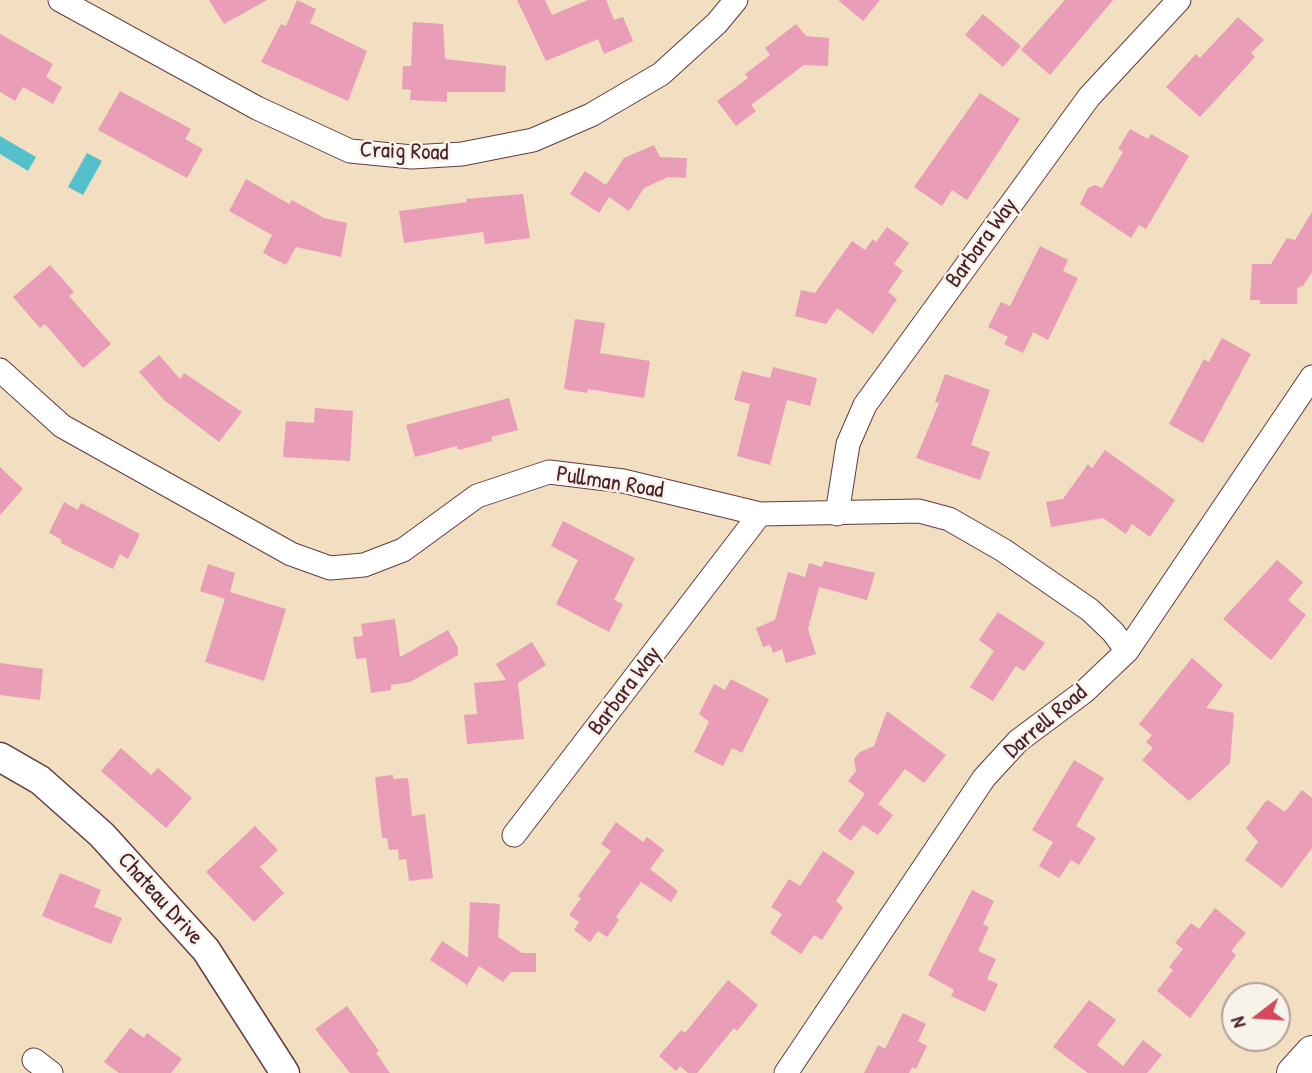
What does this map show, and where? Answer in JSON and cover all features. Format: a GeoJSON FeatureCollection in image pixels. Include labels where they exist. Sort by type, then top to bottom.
{"type":"FeatureCollection","features":[{"type":"Feature","properties":{"kind":"main road"},"geometry":{"type":"LineString","coordinates":[[1293,1073],[1312,1052]]}},
{"type":"Feature","properties":{"kind":"street","name":"Craig Road"},"geometry":{"type":"LineString","coordinates":[[60,0],[257,108],[350,151],[412,157],[462,154],[533,140],[592,116],[661,74],[717,23],[736,0]]}},
{"type":"Feature","properties":{"kind":"street","name":"Barbara Way"},"geometry":{"type":"LineString","coordinates":[[837,514],[848,443],[865,405],[1088,97],[1179,0]]}},
{"type":"Feature","properties":{"kind":"street","name":"Pullman Road"},"geometry":{"type":"LineString","coordinates":[[0,370],[62,426],[292,554],[330,568],[364,565],[403,550],[477,496],[549,472],[623,481],[760,514],[919,511],[949,519],[1003,550],[1090,610],[1113,632],[1127,651]]}},
{"type":"Feature","properties":{"kind":"street","name":"Darrell Road"},"geometry":{"type":"LineString","coordinates":[[786,1073],[984,778],[1018,741],[1085,691],[1127,651],[1312,377]]}},
{"type":"Feature","properties":{"kind":"street","name":"Barbara Way"},"geometry":{"type":"LineString","coordinates":[[514,835],[760,514]]}},
{"type":"Feature","properties":{"kind":"street","name":"Chateau Drive"},"geometry":{"type":"LineString","coordinates":[[0,757],[40,779],[102,835],[206,950],[285,1073]]}},
{"type":"Feature","properties":{"kind":"water"},"geometry":{"type":"Polygon","coordinates":[[[0,136],[36,157],[28,171],[0,154],[0,136]]]}},
{"type":"Feature","properties":{"kind":"water"},"geometry":{"type":"Polygon","coordinates":[[[87,153],[102,161],[83,195],[68,187],[87,153]]]}},
{"type":"Feature","properties":{"kind":"building"},"geometry":{"type":"Polygon","coordinates":[[[209,0],[267,0],[224,24],[209,0]]]}},
{"type":"Feature","properties":{"kind":"building"},"geometry":{"type":"Polygon","coordinates":[[[297,0],[316,9],[310,23],[367,51],[348,101],[261,62],[281,24],[286,26],[297,0]]]}},
{"type":"Feature","properties":{"kind":"building"},"geometry":{"type":"Polygon","coordinates":[[[517,0],[545,0],[552,15],[588,0],[606,0],[614,20],[623,17],[633,41],[604,54],[598,39],[546,61],[517,0]]]}},
{"type":"Feature","properties":{"kind":"building"},"geometry":{"type":"Polygon","coordinates":[[[838,0],[880,0],[863,21],[838,0]]]}},
{"type":"Feature","properties":{"kind":"building"},"geometry":{"type":"Polygon","coordinates":[[[1065,0],[1113,0],[1050,75],[1021,50],[1065,0]]]}},
{"type":"Feature","properties":{"kind":"building"},"geometry":{"type":"Polygon","coordinates":[[[983,14],[1021,46],[1003,67],[965,35],[983,14]]]}},
{"type":"Feature","properties":{"kind":"building"},"geometry":{"type":"Polygon","coordinates":[[[1238,17],[1264,40],[1251,53],[1255,57],[1200,117],[1166,87],[1196,54],[1200,58],[1238,17]]]}},
{"type":"Feature","properties":{"kind":"building"},"geometry":{"type":"Polygon","coordinates":[[[413,22],[443,24],[445,59],[506,66],[505,92],[447,92],[447,102],[410,100],[411,90],[402,89],[403,66],[411,66],[413,22]]]}},
{"type":"Feature","properties":{"kind":"building"},"geometry":{"type":"Polygon","coordinates":[[[796,24],[806,36],[829,38],[828,66],[804,65],[751,105],[756,111],[736,126],[717,101],[748,78],[745,74],[770,55],[765,48],[796,24]]]}},
{"type":"Feature","properties":{"kind":"building"},"geometry":{"type":"Polygon","coordinates":[[[0,34],[53,64],[46,77],[62,87],[53,104],[23,87],[15,101],[0,92],[0,34]]]}},
{"type":"Feature","properties":{"kind":"building"},"geometry":{"type":"Polygon","coordinates":[[[120,91],[191,129],[185,139],[203,149],[187,178],[98,130],[120,91]]]}},
{"type":"Feature","properties":{"kind":"building"},"geometry":{"type":"Polygon","coordinates":[[[980,93],[1020,119],[967,200],[952,190],[942,206],[914,187],[980,93]]]}},
{"type":"Feature","properties":{"kind":"building"},"geometry":{"type":"Polygon","coordinates":[[[1130,129],[1148,139],[1151,134],[1189,156],[1146,229],[1139,225],[1131,238],[1080,204],[1088,188],[1095,185],[1102,188],[1123,152],[1118,149],[1130,129]]]}},
{"type":"Feature","properties":{"kind":"building"},"geometry":{"type":"Polygon","coordinates":[[[654,145],[660,157],[687,158],[686,178],[668,177],[644,188],[629,211],[609,197],[599,213],[570,194],[585,171],[606,185],[624,158],[654,145]]]}},
{"type":"Feature","properties":{"kind":"building"},"geometry":{"type":"Polygon","coordinates":[[[246,179],[289,204],[292,200],[324,218],[347,223],[341,257],[296,247],[286,265],[263,253],[272,235],[229,211],[246,179]]]}},
{"type":"Feature","properties":{"kind":"building"},"geometry":{"type":"Polygon","coordinates":[[[523,194],[530,238],[485,244],[483,232],[404,243],[399,211],[467,202],[466,199],[523,194]]]}},
{"type":"Feature","properties":{"kind":"building"},"geometry":{"type":"Polygon","coordinates":[[[1312,212],[1312,272],[1303,286],[1297,288],[1297,304],[1260,304],[1260,300],[1250,300],[1252,264],[1271,264],[1287,238],[1295,240],[1312,212]]]}},
{"type":"Feature","properties":{"kind":"building"},"geometry":{"type":"Polygon","coordinates":[[[887,227],[909,243],[894,264],[903,271],[888,292],[897,299],[873,334],[837,308],[826,324],[795,316],[801,290],[815,293],[852,241],[865,250],[873,239],[876,242],[887,227]]]}},
{"type":"Feature","properties":{"kind":"building"},"geometry":{"type":"Polygon","coordinates":[[[1040,246],[1068,260],[1063,271],[1078,278],[1048,340],[1033,332],[1023,353],[1004,344],[1008,337],[988,327],[1001,302],[1010,306],[1040,246]]]}},
{"type":"Feature","properties":{"kind":"building"},"geometry":{"type":"Polygon","coordinates":[[[50,265],[74,292],[69,296],[111,344],[83,368],[45,324],[40,328],[13,297],[50,265]]]}},
{"type":"Feature","properties":{"kind":"building"},"geometry":{"type":"Polygon","coordinates":[[[575,319],[605,323],[600,353],[650,361],[644,398],[588,389],[587,393],[564,389],[575,319]]]}},
{"type":"Feature","properties":{"kind":"building"},"geometry":{"type":"Polygon","coordinates":[[[1222,338],[1251,354],[1203,443],[1169,424],[1204,359],[1209,362],[1222,338]]]}},
{"type":"Feature","properties":{"kind":"building"},"geometry":{"type":"Polygon","coordinates":[[[159,355],[180,379],[184,373],[242,412],[219,442],[164,400],[139,372],[159,355]]]}},
{"type":"Feature","properties":{"kind":"building"},"geometry":{"type":"Polygon","coordinates":[[[773,367],[817,378],[810,406],[787,400],[770,465],[737,456],[750,404],[734,400],[742,371],[770,378],[773,367]]]}},
{"type":"Feature","properties":{"kind":"building"},"geometry":{"type":"Polygon","coordinates":[[[945,374],[990,390],[971,445],[990,452],[980,480],[916,458],[939,403],[935,402],[945,374]]]}},
{"type":"Feature","properties":{"kind":"building"},"geometry":{"type":"Polygon","coordinates":[[[509,398],[518,430],[491,437],[492,441],[458,450],[457,446],[415,457],[406,425],[509,398]]]}},
{"type":"Feature","properties":{"kind":"building"},"geometry":{"type":"Polygon","coordinates":[[[315,408],[353,411],[350,461],[283,457],[286,421],[314,423],[315,408]]]}},
{"type":"Feature","properties":{"kind":"building"},"geometry":{"type":"Polygon","coordinates":[[[1105,450],[1175,500],[1150,537],[1132,524],[1126,534],[1103,518],[1051,527],[1046,502],[1063,499],[1088,464],[1092,468],[1105,450]]]}},
{"type":"Feature","properties":{"kind":"building"},"geometry":{"type":"Polygon","coordinates":[[[0,467],[23,489],[0,515],[0,467]]]}},
{"type":"Feature","properties":{"kind":"building"},"geometry":{"type":"Polygon","coordinates":[[[64,502],[78,510],[81,503],[140,534],[128,559],[120,554],[113,569],[61,543],[62,540],[49,533],[64,502]]]}},
{"type":"Feature","properties":{"kind":"building"},"geometry":{"type":"Polygon","coordinates":[[[563,521],[635,558],[614,600],[623,604],[609,632],[556,604],[578,560],[551,546],[563,521]]]}},
{"type":"Feature","properties":{"kind":"building"},"geometry":{"type":"Polygon","coordinates":[[[1277,560],[1303,582],[1288,600],[1306,615],[1271,660],[1223,619],[1277,560]]]}},
{"type":"Feature","properties":{"kind":"building"},"geometry":{"type":"Polygon","coordinates":[[[824,561],[875,573],[867,600],[819,587],[808,629],[816,654],[786,663],[782,649],[773,653],[770,645],[763,647],[756,628],[775,620],[788,572],[805,577],[809,563],[822,567],[824,561]]]}},
{"type":"Feature","properties":{"kind":"building"},"geometry":{"type":"Polygon","coordinates":[[[208,564],[235,573],[230,592],[286,609],[264,681],[205,662],[225,599],[200,591],[208,564]]]}},
{"type":"Feature","properties":{"kind":"building"},"geometry":{"type":"Polygon","coordinates":[[[998,612],[1045,643],[1024,671],[1016,666],[993,701],[970,687],[994,651],[979,640],[998,612]]]}},
{"type":"Feature","properties":{"kind":"building"},"geometry":{"type":"Polygon","coordinates":[[[395,619],[400,657],[448,630],[458,648],[458,655],[410,682],[391,685],[391,690],[371,693],[366,658],[356,659],[353,637],[363,636],[361,624],[395,619]]]}},
{"type":"Feature","properties":{"kind":"building"},"geometry":{"type":"Polygon","coordinates":[[[532,642],[546,665],[518,683],[524,739],[467,744],[464,715],[477,714],[474,683],[506,680],[496,664],[532,642]]]}},
{"type":"Feature","properties":{"kind":"building"},"geometry":{"type":"Polygon","coordinates":[[[1192,658],[1223,685],[1206,708],[1234,713],[1230,763],[1189,801],[1142,760],[1153,748],[1146,742],[1152,735],[1139,724],[1192,658]]]}},
{"type":"Feature","properties":{"kind":"building"},"geometry":{"type":"Polygon","coordinates":[[[0,663],[43,669],[40,700],[0,695],[0,663]]]}},
{"type":"Feature","properties":{"kind":"building"},"geometry":{"type":"Polygon","coordinates":[[[731,679],[769,699],[742,753],[732,748],[723,766],[694,752],[709,722],[699,714],[714,684],[725,690],[731,679]]]}},
{"type":"Feature","properties":{"kind":"building"},"geometry":{"type":"Polygon","coordinates":[[[887,711],[946,755],[924,783],[905,769],[878,804],[893,815],[878,835],[863,825],[851,841],[838,831],[865,794],[848,781],[856,771],[854,759],[860,752],[874,746],[887,711]]]}},
{"type":"Feature","properties":{"kind":"building"},"geometry":{"type":"Polygon","coordinates":[[[121,748],[151,775],[158,768],[192,798],[166,828],[101,771],[121,748]]]}},
{"type":"Feature","properties":{"kind":"building"},"geometry":{"type":"Polygon","coordinates":[[[1074,760],[1104,778],[1076,826],[1096,838],[1079,865],[1071,860],[1059,878],[1039,866],[1053,842],[1032,830],[1074,760]]]}},
{"type":"Feature","properties":{"kind":"building"},"geometry":{"type":"Polygon","coordinates":[[[393,775],[393,779],[408,778],[412,816],[425,814],[433,878],[409,881],[406,859],[399,860],[398,849],[389,850],[387,838],[382,838],[375,777],[393,775]]]}},
{"type":"Feature","properties":{"kind":"building"},"geometry":{"type":"Polygon","coordinates":[[[1302,790],[1312,798],[1312,848],[1282,888],[1245,860],[1258,842],[1246,828],[1265,802],[1268,800],[1285,812],[1302,790]]]}},
{"type":"Feature","properties":{"kind":"building"},"geometry":{"type":"Polygon","coordinates":[[[616,822],[643,842],[647,837],[664,850],[650,869],[678,891],[671,902],[641,882],[616,917],[619,920],[607,937],[598,931],[590,942],[574,930],[579,922],[569,915],[581,898],[578,896],[611,851],[601,844],[616,822]]]}},
{"type":"Feature","properties":{"kind":"building"},"geometry":{"type":"Polygon","coordinates":[[[255,826],[278,850],[260,867],[284,893],[254,922],[206,872],[255,826]]]}},
{"type":"Feature","properties":{"kind":"building"},"geometry":{"type":"Polygon","coordinates":[[[823,851],[855,872],[836,901],[843,907],[822,940],[814,935],[801,954],[770,933],[782,914],[771,907],[789,879],[800,886],[823,851]]]}},
{"type":"Feature","properties":{"kind":"building"},"geometry":{"type":"Polygon","coordinates":[[[60,873],[101,890],[94,907],[122,918],[111,944],[42,916],[60,873]]]}},
{"type":"Feature","properties":{"kind":"building"},"geometry":{"type":"Polygon","coordinates":[[[972,890],[994,901],[983,924],[989,927],[978,951],[996,959],[987,979],[998,984],[985,1012],[951,996],[954,990],[928,975],[972,890]]]}},
{"type":"Feature","properties":{"kind":"building"},"geometry":{"type":"Polygon","coordinates":[[[470,902],[500,904],[498,937],[522,953],[536,953],[536,972],[511,972],[503,982],[479,966],[466,987],[466,984],[430,960],[442,941],[468,958],[470,902]]]}},
{"type":"Feature","properties":{"kind":"building"},"geometry":{"type":"Polygon","coordinates":[[[1215,908],[1246,933],[1231,951],[1236,955],[1190,1018],[1157,991],[1173,970],[1169,967],[1183,949],[1175,943],[1191,923],[1199,929],[1215,908]]]}},
{"type":"Feature","properties":{"kind":"building"},"geometry":{"type":"Polygon","coordinates":[[[728,980],[758,1005],[737,1031],[734,1028],[697,1073],[688,1073],[680,1066],[676,1071],[659,1056],[681,1030],[685,1033],[728,980]]]}},
{"type":"Feature","properties":{"kind":"building"},"geometry":{"type":"Polygon","coordinates":[[[1089,1000],[1116,1020],[1097,1045],[1123,1066],[1143,1040],[1162,1055],[1147,1073],[1088,1073],[1053,1047],[1089,1000]]]}},
{"type":"Feature","properties":{"kind":"building"},"geometry":{"type":"Polygon","coordinates":[[[347,1006],[379,1051],[376,1053],[390,1073],[350,1073],[315,1029],[347,1006]]]}},
{"type":"Feature","properties":{"kind":"building"},"geometry":{"type":"Polygon","coordinates":[[[903,1013],[926,1024],[918,1041],[927,1046],[916,1069],[912,1067],[909,1073],[864,1073],[878,1045],[885,1049],[903,1013]]]}},
{"type":"Feature","properties":{"kind":"building"},"geometry":{"type":"Polygon","coordinates":[[[130,1028],[144,1038],[147,1033],[182,1059],[171,1073],[119,1073],[104,1062],[130,1028]]]}}]}
